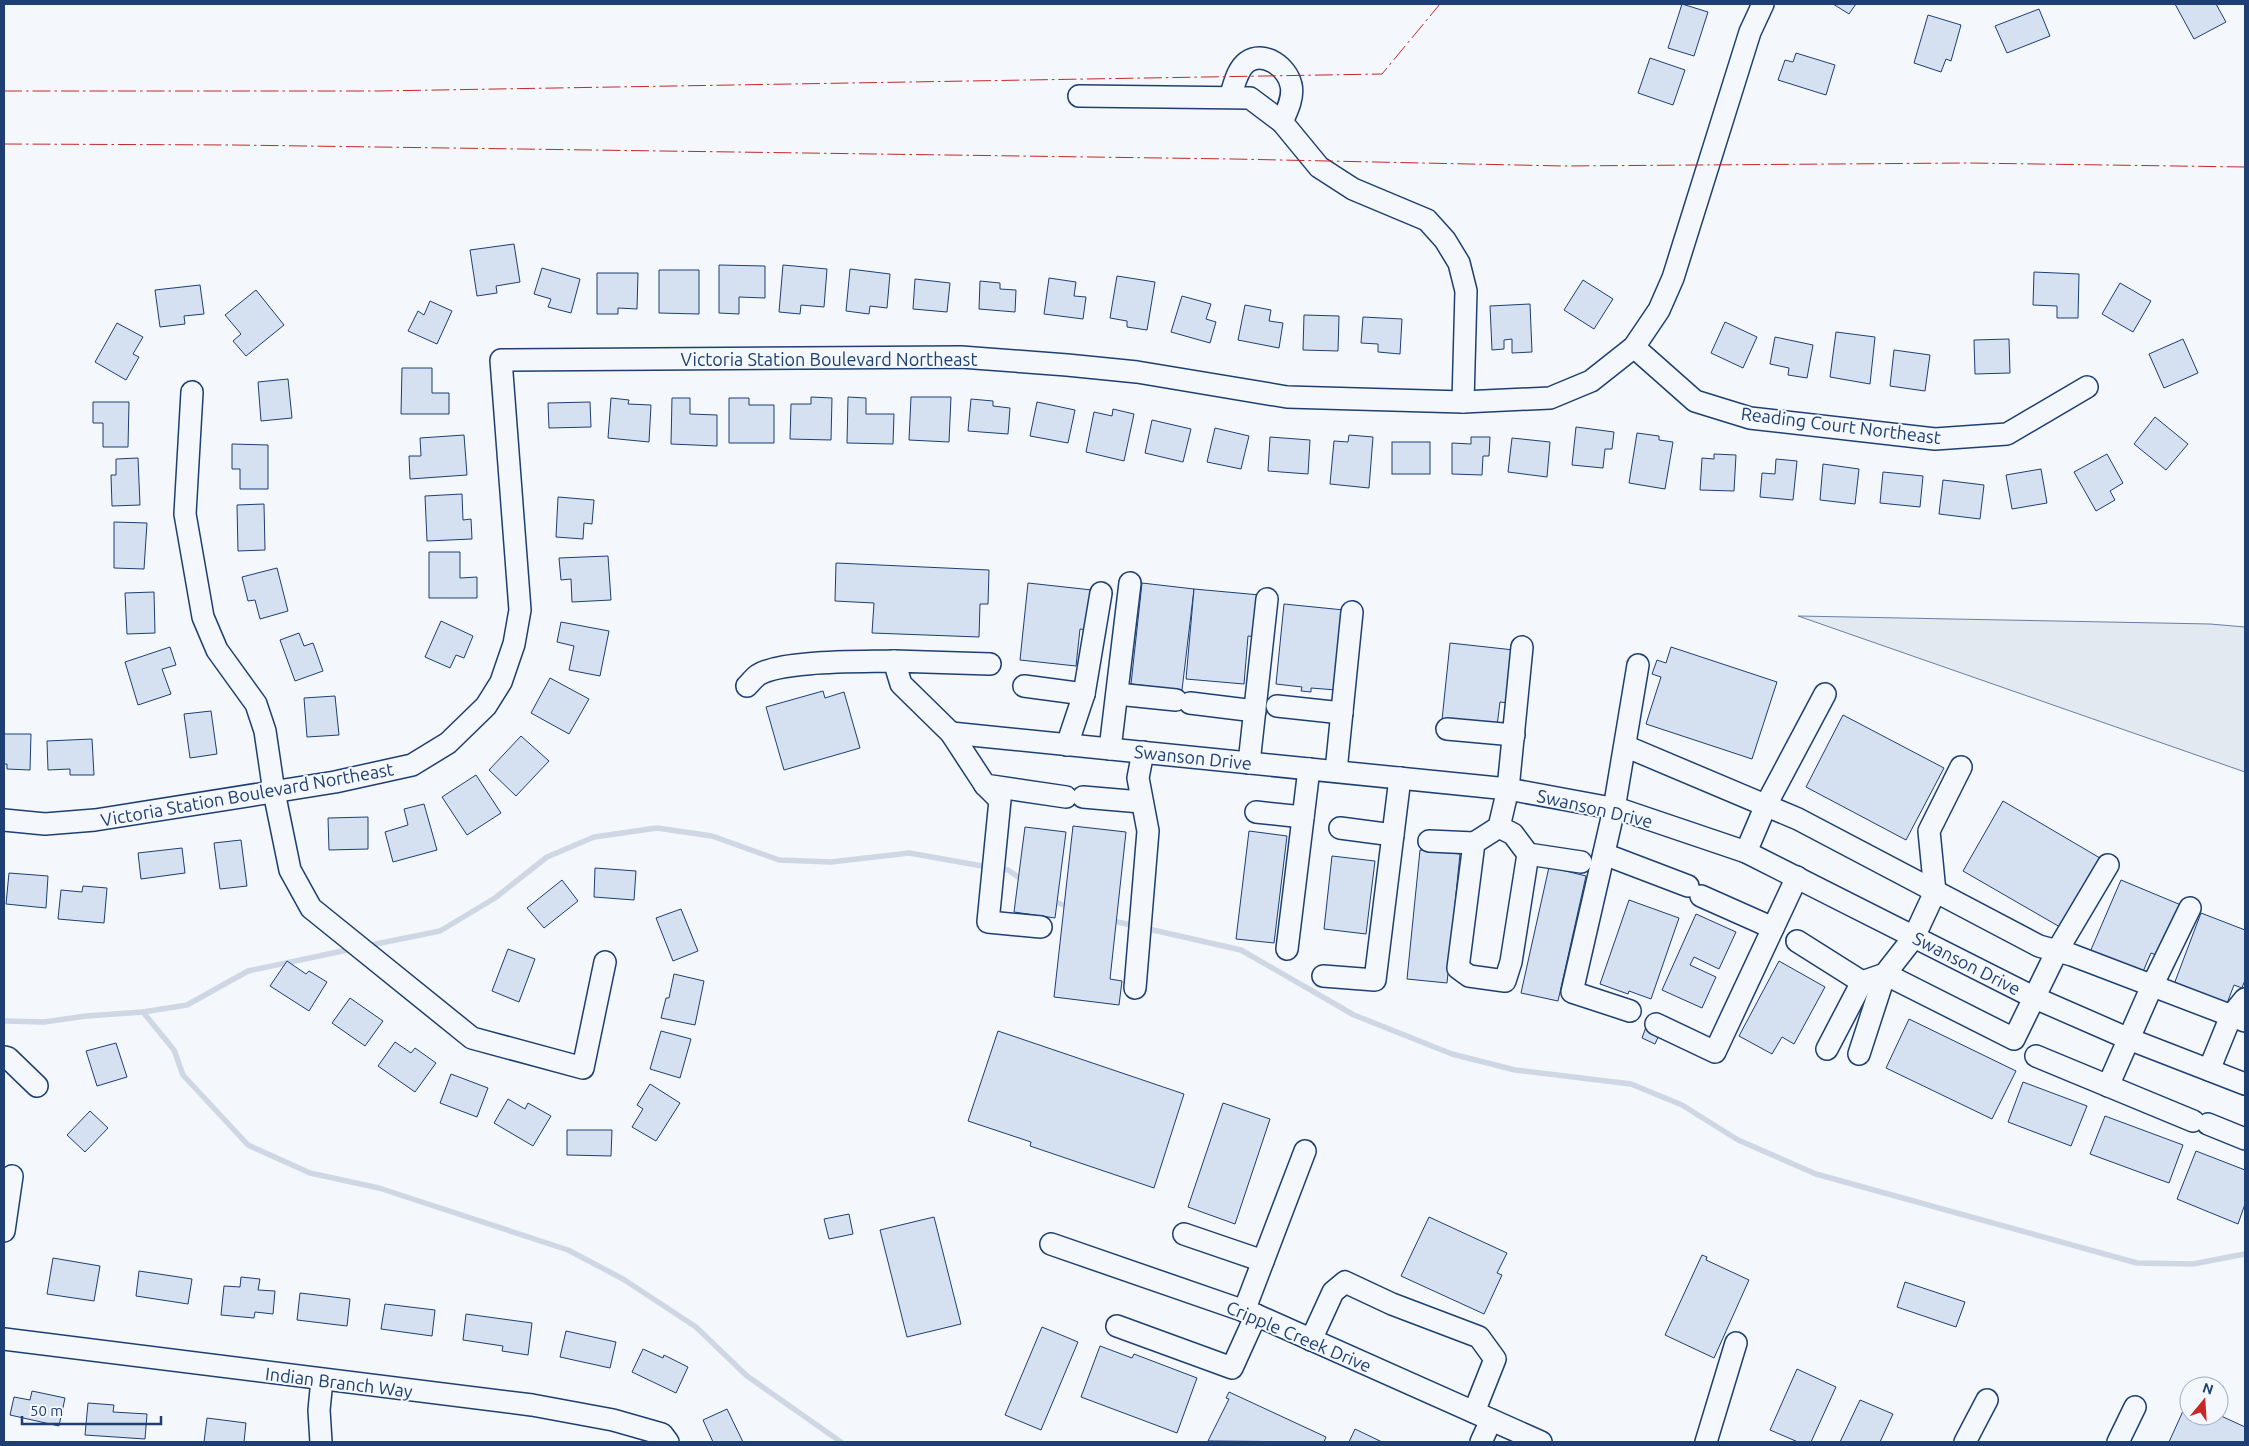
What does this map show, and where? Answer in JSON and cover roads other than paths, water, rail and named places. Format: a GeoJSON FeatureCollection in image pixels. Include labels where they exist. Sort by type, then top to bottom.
{"type":"FeatureCollection","features":[{"type":"Feature","properties":{"kind":"street","name":"Victoria Station Boulevard Northeast"},"geometry":{"type":"LineString","coordinates":[[4,820],[45,824],[95,820],[335,782],[412,765],[448,743],[486,706],[501,682],[514,644],[520,610],[501,360],[961,357],[1137,372],[1287,397],[1463,402],[1550,398],[1591,382],[1634,347],[1659,310],[1673,278],[1750,32],[1763,4]]}},
{"type":"Feature","properties":{"kind":"street"},"geometry":{"type":"LineString","coordinates":[[1230,96],[1240,71],[1246,62],[1259,58],[1270,60],[1281,67],[1292,86],[1290,105],[1282,122]]}},
{"type":"Feature","properties":{"kind":"street"},"geometry":{"type":"LineString","coordinates":[[1079,96],[1230,96],[1250,98],[1282,122],[1319,167],[1353,190],[1427,220],[1445,240],[1459,263],[1466,291],[1463,402]]}},
{"type":"Feature","properties":{"kind":"street","name":"Reading Court Northeast"},"geometry":{"type":"LineString","coordinates":[[1634,347],[1695,401],[1750,418],[1935,439],[2007,434],[2087,387]]}},
{"type":"Feature","properties":{"kind":"street"},"geometry":{"type":"LineString","coordinates":[[192,392],[185,514],[203,617],[217,650],[256,704],[266,732],[274,792],[290,870],[311,908],[472,1038],[583,1068],[605,962]]}},
{"type":"Feature","properties":{"kind":"street"},"geometry":{"type":"LineString","coordinates":[[1110,749],[1130,583]]}},
{"type":"Feature","properties":{"kind":"street"},"geometry":{"type":"LineString","coordinates":[[1067,744],[1084,694],[1101,593]]}},
{"type":"Feature","properties":{"kind":"street"},"geometry":{"type":"LineString","coordinates":[[1249,763],[1267,600]]}},
{"type":"Feature","properties":{"kind":"street"},"geometry":{"type":"LineString","coordinates":[[1336,772],[1352,612]]}},
{"type":"Feature","properties":{"kind":"street"},"geometry":{"type":"LineString","coordinates":[[1428,841],[1474,843],[1499,827],[1508,789],[1522,647]]}},
{"type":"Feature","properties":{"kind":"street"},"geometry":{"type":"LineString","coordinates":[[894,660],[901,684],[951,733],[985,786],[1000,800],[988,922],[1041,927]]}},
{"type":"Feature","properties":{"kind":"street"},"geometry":{"type":"LineString","coordinates":[[747,686],[758,675],[775,669],[806,665],[894,660],[990,664]]}},
{"type":"Feature","properties":{"kind":"street"},"geometry":{"type":"LineString","coordinates":[[1630,1011],[1572,992],[1614,808],[1638,665]]}},
{"type":"Feature","properties":{"kind":"street"},"geometry":{"type":"LineString","coordinates":[[1024,686],[1084,694]]}},
{"type":"Feature","properties":{"kind":"street"},"geometry":{"type":"LineString","coordinates":[[1117,694],[1255,711]]}},
{"type":"Feature","properties":{"kind":"street"},"geometry":{"type":"LineString","coordinates":[[1746,852],[1766,806],[1824,694]]}},
{"type":"Feature","properties":{"kind":"street"},"geometry":{"type":"LineString","coordinates":[[1277,706],[1342,713]]}},
{"type":"Feature","properties":{"kind":"street"},"geometry":{"type":"LineString","coordinates":[[1448,730],[1514,735]]}},
{"type":"Feature","properties":{"kind":"street","name":"Swanson Drive"},"geometry":{"type":"LineString","coordinates":[[951,733],[1508,789],[1614,808],[1746,852],[2033,997],[2130,1039],[2245,1084]]}},
{"type":"Feature","properties":{"kind":"street"},"geometry":{"type":"LineString","coordinates":[[1625,746],[1798,819],[2039,946],[2238,1018]]}},
{"type":"Feature","properties":{"kind":"street"},"geometry":{"type":"LineString","coordinates":[[1135,988],[1148,830],[1147,816],[1141,802],[1138,778],[1143,752]]}},
{"type":"Feature","properties":{"kind":"street"},"geometry":{"type":"LineString","coordinates":[[1859,1054],[1885,974],[1914,936],[1936,892],[1929,831],[1961,768]]}},
{"type":"Feature","properties":{"kind":"street"},"geometry":{"type":"LineString","coordinates":[[1287,949],[1309,769]]}},
{"type":"Feature","properties":{"kind":"street"},"geometry":{"type":"LineString","coordinates":[[1323,976],[1375,980],[1400,778]]}},
{"type":"Feature","properties":{"kind":"street"},"geometry":{"type":"LineString","coordinates":[[985,786],[1074,797],[1141,802]]}},
{"type":"Feature","properties":{"kind":"street"},"geometry":{"type":"LineString","coordinates":[[1256,812],[1303,817]]}},
{"type":"Feature","properties":{"kind":"street"},"geometry":{"type":"LineString","coordinates":[[1499,827],[1513,834],[1528,854],[1581,862]]}},
{"type":"Feature","properties":{"kind":"street"},"geometry":{"type":"LineString","coordinates":[[1340,828],[1393,835]]}},
{"type":"Feature","properties":{"kind":"street"},"geometry":{"type":"LineString","coordinates":[[1474,843],[1458,968],[1468,976],[1505,981],[1511,962],[1528,854]]}},
{"type":"Feature","properties":{"kind":"street"},"geometry":{"type":"LineString","coordinates":[[1604,854],[1694,891],[1773,928]]}},
{"type":"Feature","properties":{"kind":"street"},"geometry":{"type":"LineString","coordinates":[[1826,1049],[1862,982],[1885,974],[2014,1039],[2057,951],[2108,865]]}},
{"type":"Feature","properties":{"kind":"street"},"geometry":{"type":"LineString","coordinates":[[1656,1024],[1715,1052],[1797,877]]}},
{"type":"Feature","properties":{"kind":"street"},"geometry":{"type":"LineString","coordinates":[[2108,1086],[2152,986],[2190,908]]}},
{"type":"Feature","properties":{"kind":"street"},"geometry":{"type":"LineString","coordinates":[[1797,941],[1862,982]]}},
{"type":"Feature","properties":{"kind":"street"},"geometry":{"type":"LineString","coordinates":[[2209,1070],[2238,1018],[2245,999]]}},
{"type":"Feature","properties":{"kind":"street"},"geometry":{"type":"LineString","coordinates":[[2036,1056],[2200,1123],[2245,1139]]}},
{"type":"Feature","properties":{"kind":"street"},"geometry":{"type":"LineString","coordinates":[[4,1057],[8,1058],[37,1086]]}},
{"type":"Feature","properties":{"kind":"street"},"geometry":{"type":"LineString","coordinates":[[1117,1326],[1232,1368],[1250,1313],[1263,1261],[1305,1152]]}},
{"type":"Feature","properties":{"kind":"street"},"geometry":{"type":"LineString","coordinates":[[4,1231],[12,1176]]}},
{"type":"Feature","properties":{"kind":"street"},"geometry":{"type":"LineString","coordinates":[[1184,1234],[1263,1261]]}},
{"type":"Feature","properties":{"kind":"street","name":"Cripple Creek Drive"},"geometry":{"type":"LineString","coordinates":[[1050,1244],[1250,1313],[1541,1442]]}},
{"type":"Feature","properties":{"kind":"street"},"geometry":{"type":"LineString","coordinates":[[1311,1340],[1333,1292],[1345,1282],[1392,1304],[1479,1337],[1495,1359],[1483,1416],[1480,1442]]}},
{"type":"Feature","properties":{"kind":"street","name":"Indian Branch Way"},"geometry":{"type":"LineString","coordinates":[[4,1339],[541,1406],[612,1420],[662,1434],[668,1442]]}},
{"type":"Feature","properties":{"kind":"street"},"geometry":{"type":"LineString","coordinates":[[1706,1442],[1736,1343]]}},
{"type":"Feature","properties":{"kind":"street"},"geometry":{"type":"LineString","coordinates":[[321,1442],[320,1410],[322,1380]]}},
{"type":"Feature","properties":{"kind":"street"},"geometry":{"type":"LineString","coordinates":[[1965,1442],[1987,1400]]}},
{"type":"Feature","properties":{"kind":"street"},"geometry":{"type":"LineString","coordinates":[[2118,1442],[2135,1406]]}},
{"type":"Feature","properties":{"kind":"waterway"},"geometry":{"type":"LineString","coordinates":[[366,946],[440,931],[495,898],[547,857],[594,837],[657,828],[712,836],[779,860],[831,862],[909,853],[988,867]]}},
{"type":"Feature","properties":{"kind":"waterway"},"geometry":{"type":"LineString","coordinates":[[997,868],[1008,870],[1024,881]]}},
{"type":"Feature","properties":{"kind":"waterway"},"geometry":{"type":"LineString","coordinates":[[1050,900],[1069,907]]}},
{"type":"Feature","properties":{"kind":"waterway"},"geometry":{"type":"LineString","coordinates":[[1109,920],[1241,950],[1354,1015],[1452,1054],[1515,1070],[1631,1084],[1682,1105],[1738,1140],[1816,1174],[2137,1263],[2193,1264],[2245,1254]]}},
{"type":"Feature","properties":{"kind":"waterway"},"geometry":{"type":"LineString","coordinates":[[4,1021],[44,1022],[86,1016],[143,1012],[187,1005],[248,971],[352,949]]}},
{"type":"Feature","properties":{"kind":"waterway"},"geometry":{"type":"LineString","coordinates":[[143,1012],[174,1050],[183,1075],[248,1145],[310,1173],[379,1188],[568,1250],[623,1279],[696,1327],[747,1376],[841,1442]]}}]}
